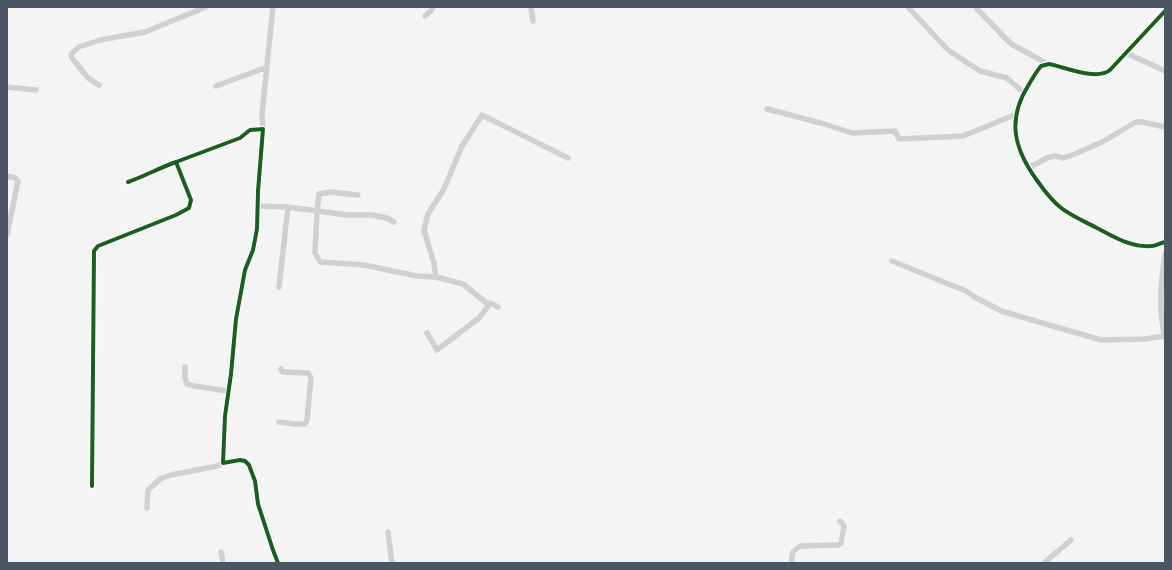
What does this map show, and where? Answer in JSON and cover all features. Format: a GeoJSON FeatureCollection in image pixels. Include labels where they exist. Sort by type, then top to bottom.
{"type":"FeatureCollection","features":[{"type":"Feature","properties":{"kind":"street"},"geometry":{"type":"LineString","coordinates":[[99,85],[88,78],[72,58],[72,54],[79,48],[100,40],[145,32],[206,7]]}},
{"type":"Feature","properties":{"kind":"street"},"geometry":{"type":"LineString","coordinates":[[223,463],[228,391],[236,319],[245,270],[253,250],[256,236],[263,129],[262,114],[273,7]]}},
{"type":"Feature","properties":{"kind":"street"},"geometry":{"type":"LineString","coordinates":[[425,16],[433,7]]}},
{"type":"Feature","properties":{"kind":"street"},"geometry":{"type":"LineString","coordinates":[[531,7],[533,21]]}},
{"type":"Feature","properties":{"kind":"street"},"geometry":{"type":"LineString","coordinates":[[909,8],[948,50],[980,70],[1007,78],[1024,93]]}},
{"type":"Feature","properties":{"kind":"street"},"geometry":{"type":"LineString","coordinates":[[978,9],[1011,44],[1044,62],[1020,100],[1015,130],[1016,140],[1021,155],[1028,168],[1051,198],[1074,217],[1127,242],[1138,246],[1152,246],[1165,242]]}},
{"type":"Feature","properties":{"kind":"street"},"geometry":{"type":"LineString","coordinates":[[1041,66],[1049,64],[1095,75],[1104,74],[1110,70],[1165,11]]}},
{"type":"Feature","properties":{"kind":"street"},"geometry":{"type":"LineString","coordinates":[[1126,53],[1165,71]]}},
{"type":"Feature","properties":{"kind":"street"},"geometry":{"type":"LineString","coordinates":[[216,86],[267,67]]}},
{"type":"Feature","properties":{"kind":"street"},"geometry":{"type":"LineString","coordinates":[[7,87],[36,90]]}},
{"type":"Feature","properties":{"kind":"street"},"geometry":{"type":"LineString","coordinates":[[767,109],[821,123],[852,133],[895,131],[899,139],[962,136],[1017,114]]}},
{"type":"Feature","properties":{"kind":"street"},"geometry":{"type":"LineString","coordinates":[[436,277],[434,264],[424,230],[428,214],[444,190],[462,146],[482,114],[568,158]]}},
{"type":"Feature","properties":{"kind":"street"},"geometry":{"type":"LineString","coordinates":[[1028,168],[1047,158],[1055,156],[1063,158],[1075,154],[1089,146],[1104,141],[1136,122],[1165,127]]}},
{"type":"Feature","properties":{"kind":"street"},"geometry":{"type":"LineString","coordinates":[[128,182],[143,177],[159,168],[240,138],[250,130],[263,129]]}},
{"type":"Feature","properties":{"kind":"street"},"geometry":{"type":"LineString","coordinates":[[92,486],[94,251],[98,246],[176,215],[189,208],[191,200],[176,162]]}},
{"type":"Feature","properties":{"kind":"street"},"geometry":{"type":"LineString","coordinates":[[7,176],[15,178],[18,181],[7,235]]}},
{"type":"Feature","properties":{"kind":"street"},"geometry":{"type":"LineString","coordinates":[[358,195],[330,192],[319,194],[315,253],[320,262],[364,265],[417,276],[436,277],[463,284],[488,305],[490,303],[498,307]]}},
{"type":"Feature","properties":{"kind":"street"},"geometry":{"type":"LineString","coordinates":[[258,206],[288,207],[347,215],[372,215],[387,218],[394,222]]}},
{"type":"Feature","properties":{"kind":"street"},"geometry":{"type":"LineString","coordinates":[[279,287],[288,207]]}},
{"type":"Feature","properties":{"kind":"street"},"geometry":{"type":"LineString","coordinates":[[892,261],[930,275],[966,291],[974,297],[1001,311],[1100,340],[1145,340],[1165,336],[1161,315],[1161,299],[1165,254]]}},
{"type":"Feature","properties":{"kind":"street"},"geometry":{"type":"LineString","coordinates":[[427,333],[437,350],[479,318],[488,305]]}},
{"type":"Feature","properties":{"kind":"street"},"geometry":{"type":"LineString","coordinates":[[185,367],[185,378],[187,384],[228,391]]}},
{"type":"Feature","properties":{"kind":"street"},"geometry":{"type":"LineString","coordinates":[[278,422],[305,424],[307,420],[311,378],[308,373],[282,372],[281,369]]}},
{"type":"Feature","properties":{"kind":"street"},"geometry":{"type":"LineString","coordinates":[[147,508],[148,490],[160,479],[171,475],[217,466],[223,463],[240,460],[245,461],[249,465],[255,481],[258,504],[278,563]]}},
{"type":"Feature","properties":{"kind":"street"},"geometry":{"type":"LineString","coordinates":[[791,563],[793,552],[800,546],[838,545],[841,543],[844,526],[840,520]]}},
{"type":"Feature","properties":{"kind":"street"},"geometry":{"type":"LineString","coordinates":[[388,532],[392,563]]}},
{"type":"Feature","properties":{"kind":"street"},"geometry":{"type":"LineString","coordinates":[[1044,563],[1071,540]]}},
{"type":"Feature","properties":{"kind":"street"},"geometry":{"type":"LineString","coordinates":[[221,552],[223,563]]}},
{"type":"Feature","properties":{"kind":"cycle path"},"geometry":{"type":"LineString","coordinates":[[1165,11],[1110,70],[1104,73],[1089,74],[1049,64],[1041,66],[1021,98],[1017,111],[1016,122],[1018,145],[1028,167],[1041,186],[1060,207],[1116,238],[1129,243],[1154,246],[1165,242]]}},
{"type":"Feature","properties":{"kind":"cycle path"},"geometry":{"type":"LineString","coordinates":[[176,162],[240,138],[250,130],[263,129],[258,191],[257,229],[253,250],[245,270],[236,319],[231,374],[225,416],[223,463],[240,460],[245,461],[249,465],[255,481],[258,504],[278,563]]}},
{"type":"Feature","properties":{"kind":"cycle path"},"geometry":{"type":"LineString","coordinates":[[92,486],[94,251],[98,246],[176,215],[189,208],[191,200],[176,162],[128,182]]}}]}
